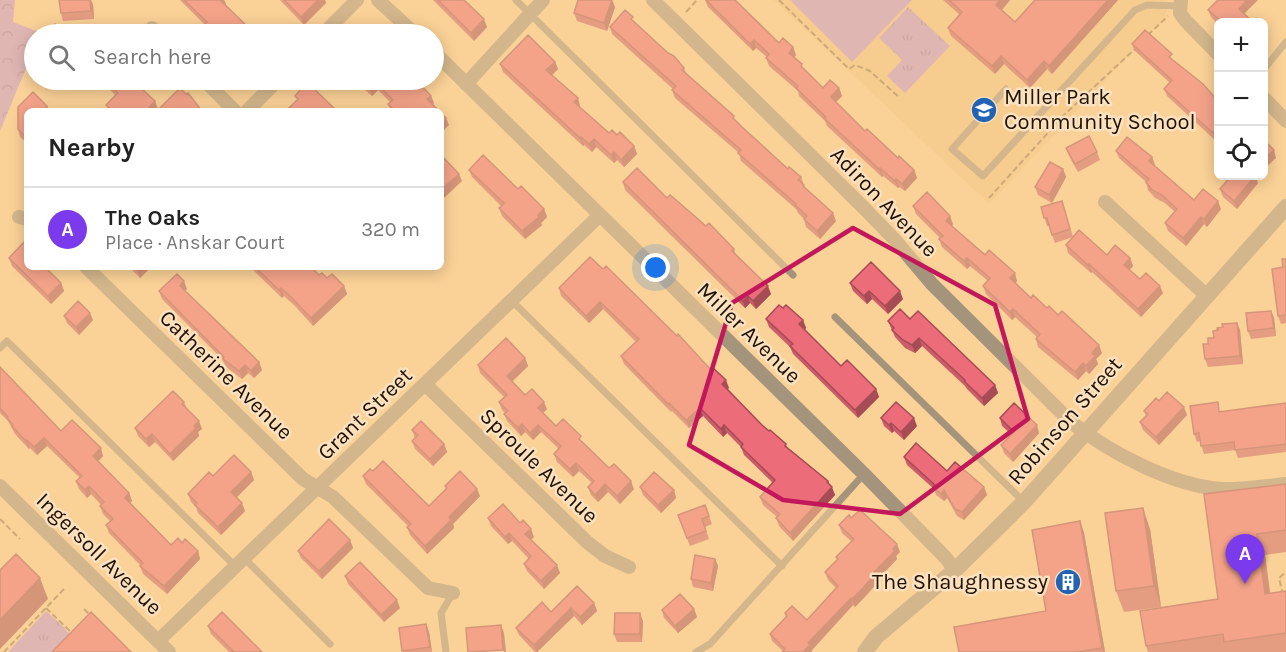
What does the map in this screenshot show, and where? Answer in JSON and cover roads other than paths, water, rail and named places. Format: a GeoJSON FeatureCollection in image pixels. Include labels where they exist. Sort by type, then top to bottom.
{"type":"FeatureCollection","features":[{"type":"Feature","properties":{"kind":"street"},"geometry":{"type":"LineString","coordinates":[[333,24],[357,0]]}},
{"type":"Feature","properties":{"kind":"street"},"geometry":{"type":"LineString","coordinates":[[378,0],[403,24]]}},
{"type":"Feature","properties":{"kind":"street"},"geometry":{"type":"LineString","coordinates":[[466,84],[543,0]]}},
{"type":"Feature","properties":{"kind":"street","name":"Adiron Avenue"},"geometry":{"type":"LineString","coordinates":[[653,0],[864,208],[932,284],[1071,422],[1107,447],[1170,476],[1196,484],[1236,489],[1286,484]]}},
{"type":"Feature","properties":{"kind":"street"},"geometry":{"type":"LineString","coordinates":[[1180,3],[1185,20],[1214,50]]}},
{"type":"Feature","properties":{"kind":"street","name":"Miller Avenue"},"geometry":{"type":"LineString","coordinates":[[444,62],[864,474],[955,570]]}},
{"type":"Feature","properties":{"kind":"street"},"geometry":{"type":"LineString","coordinates":[[214,90],[232,108]]}},
{"type":"Feature","properties":{"kind":"street"},"geometry":{"type":"LineString","coordinates":[[250,108],[268,90]]}},
{"type":"Feature","properties":{"kind":"street"},"geometry":{"type":"LineString","coordinates":[[1268,103],[1286,121]]}},
{"type":"Feature","properties":{"kind":"street"},"geometry":{"type":"LineString","coordinates":[[1105,202],[1207,296]]}},
{"type":"Feature","properties":{"kind":"street","name":"Robinson Street"},"geometry":{"type":"LineString","coordinates":[[865,652],[876,637],[955,570],[1024,502],[1286,207]]}},
{"type":"Feature","properties":{"kind":"street","name":"Grant Street"},"geometry":{"type":"LineString","coordinates":[[159,641],[599,216]]}},
{"type":"Feature","properties":{"kind":"street","name":"Catherine Avenue"},"geometry":{"type":"LineString","coordinates":[[89,270],[303,479],[333,497],[428,588],[453,593]]}},
{"type":"Feature","properties":{"kind":"street","name":"Sproule Avenue"},"geometry":{"type":"LineString","coordinates":[[426,385],[586,542],[605,556],[629,567]]}},
{"type":"Feature","properties":{"kind":"street","name":"Ingersoll Avenue"},"geometry":{"type":"LineString","coordinates":[[0,486],[169,652]]}},
{"type":"Feature","properties":{"kind":"lane"},"geometry":{"type":"LineString","coordinates":[[516,0],[793,275]]}},
{"type":"Feature","properties":{"kind":"lane"},"geometry":{"type":"LineString","coordinates":[[1006,89],[952,148],[983,176],[1135,10],[1147,5],[1180,3]]}},
{"type":"Feature","properties":{"kind":"lane"},"geometry":{"type":"LineString","coordinates":[[1268,63],[1286,42]]}},
{"type":"Feature","properties":{"kind":"lane"},"geometry":{"type":"LineString","coordinates":[[511,300],[782,566]]}},
{"type":"Feature","properties":{"kind":"lane"},"geometry":{"type":"LineString","coordinates":[[836,317],[1024,502]]}},
{"type":"Feature","properties":{"kind":"lane"},"geometry":{"type":"LineString","coordinates":[[0,348],[7,341],[330,644]]}},
{"type":"Feature","properties":{"kind":"lane"},"geometry":{"type":"LineString","coordinates":[[696,652],[710,644],[864,474]]}},
{"type":"Feature","properties":{"kind":"lane"},"geometry":{"type":"LineString","coordinates":[[446,652],[441,613],[453,593]]}},
{"type":"Feature","properties":{"kind":"place","name":"Miller Park Community School"},"geometry":{"type":"Point","coordinates":[984,110]}},
{"type":"Feature","properties":{"kind":"place","name":"The Shaughnessy"},"geometry":{"type":"Point","coordinates":[1068,582]}},
{"type":"Feature","properties":{"kind":"place","name":"The Oaks"},"geometry":{"type":"Point","coordinates":[1245,584]}}]}
